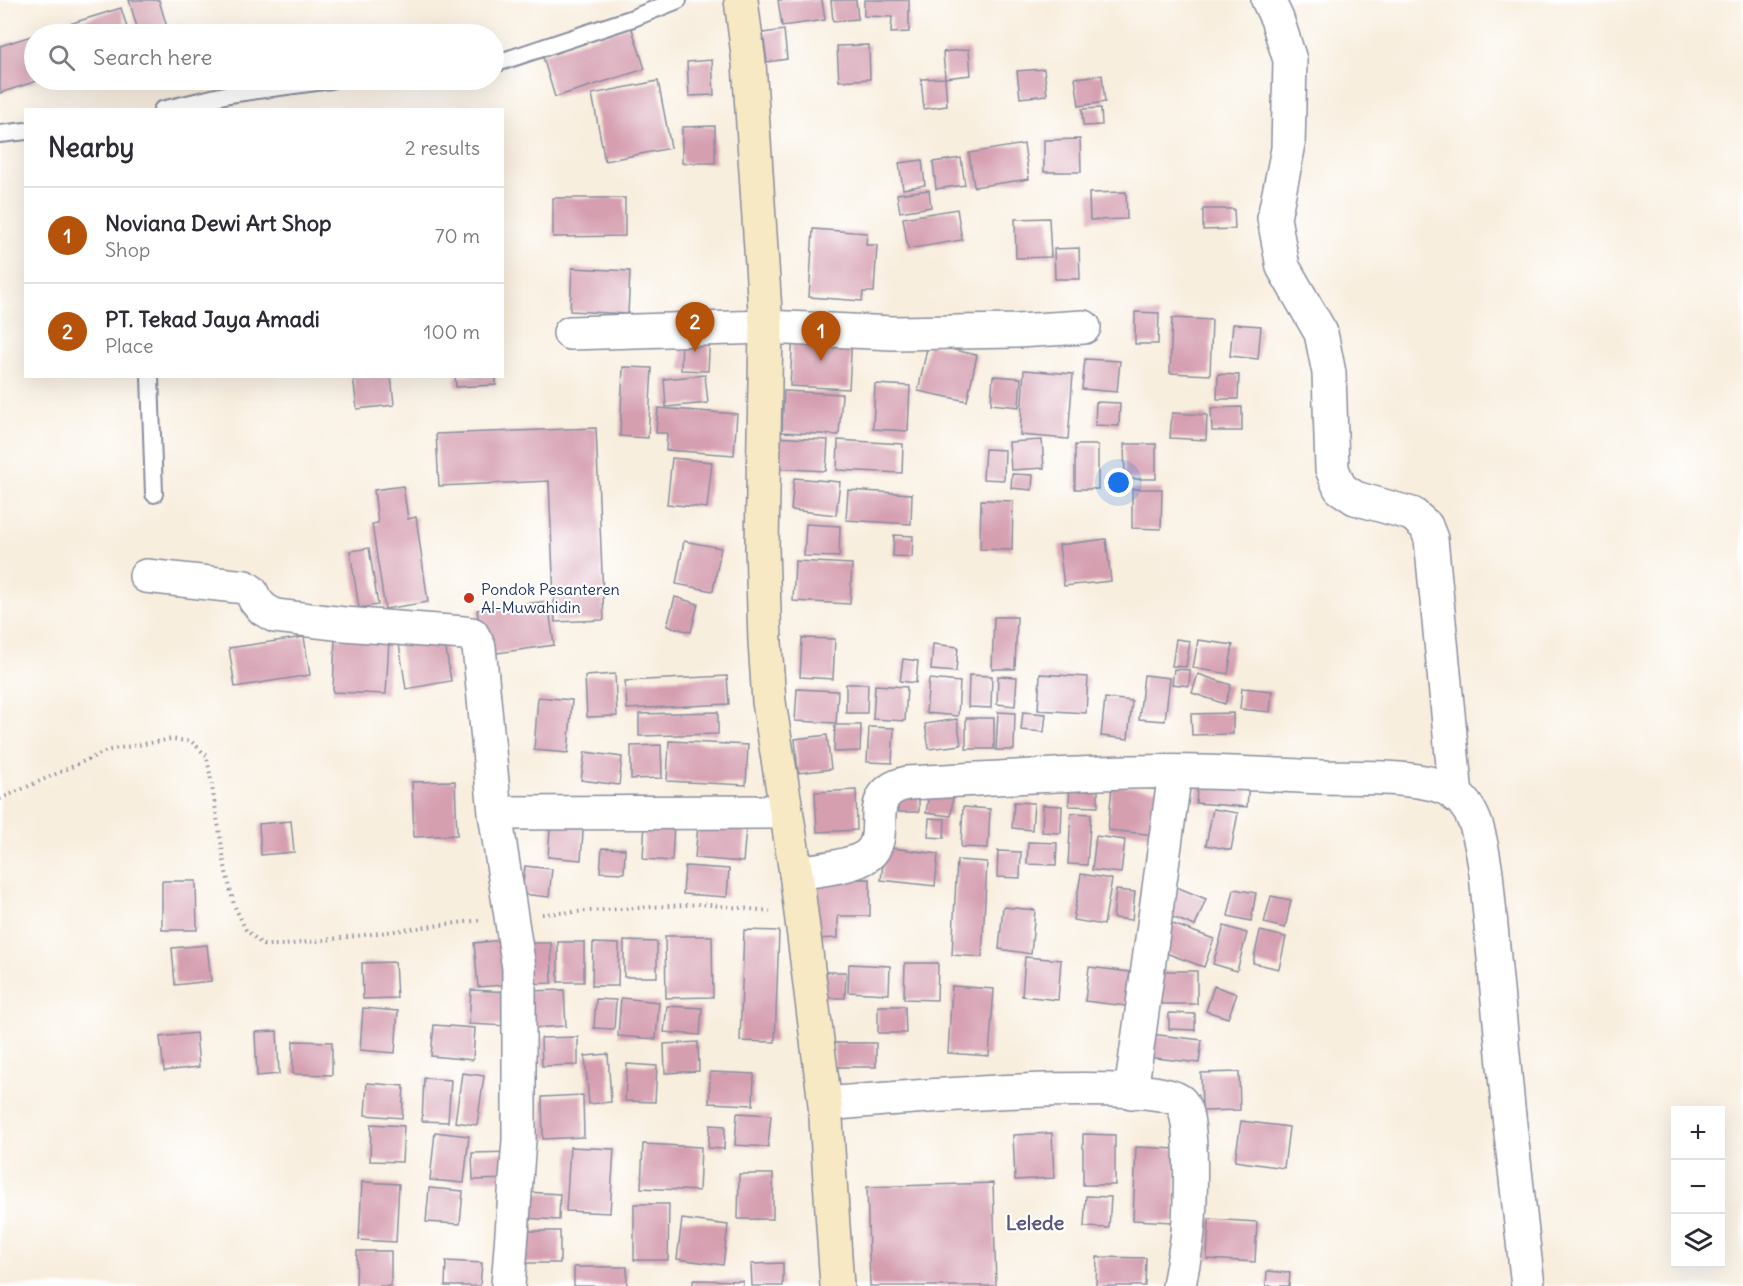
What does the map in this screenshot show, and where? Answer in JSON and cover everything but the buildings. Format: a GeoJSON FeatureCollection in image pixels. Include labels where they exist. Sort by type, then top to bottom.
{"type":"FeatureCollection","features":[{"type":"Feature","properties":{"kind":"main road"},"geometry":{"type":"LineString","coordinates":[[723,0],[749,63]]}},
{"type":"Feature","properties":{"kind":"main road"},"geometry":{"type":"LineString","coordinates":[[741,0],[749,63],[766,327],[762,547],[769,702],[801,914],[825,1104],[837,1286]]}},
{"type":"Feature","properties":{"kind":"street"},"geometry":{"type":"LineString","coordinates":[[1268,0],[1277,19],[1290,60],[1288,149],[1274,218],[1283,267],[1321,333],[1329,373],[1332,469],[1340,488],[1355,498],[1412,514],[1426,526],[1431,539],[1456,796]]}},
{"type":"Feature","properties":{"kind":"street"},"geometry":{"type":"LineString","coordinates":[[570,333],[766,327],[892,333],[1017,331],[1084,327]]}},
{"type":"Feature","properties":{"kind":"street"},"geometry":{"type":"LineString","coordinates":[[146,576],[245,587],[251,591],[263,609],[275,616],[472,634],[478,643],[495,813],[519,968],[519,1140],[508,1286]]}},
{"type":"Feature","properties":{"kind":"street"},"geometry":{"type":"LineString","coordinates":[[795,873],[847,863],[869,854],[877,839],[880,804],[893,786],[902,784],[1131,772],[1175,772],[1369,777],[1420,782],[1438,786],[1456,796],[1474,818],[1486,873],[1528,1286]]}},
{"type":"Feature","properties":{"kind":"street"},"geometry":{"type":"LineString","coordinates":[[1131,1092],[1175,772]]}},
{"type":"Feature","properties":{"kind":"street"},"geometry":{"type":"LineString","coordinates":[[495,813],[786,812]]}},
{"type":"Feature","properties":{"kind":"street"},"geometry":{"type":"LineString","coordinates":[[825,1104],[955,1093],[1060,1090],[1147,1092],[1178,1100],[1183,1103],[1187,1115],[1190,1147],[1188,1232],[1179,1286]]}},
{"type":"Feature","properties":{"kind":"lane"},"geometry":{"type":"LineString","coordinates":[[504,61],[633,18],[678,0]]}},
{"type":"Feature","properties":{"kind":"lane"},"geometry":{"type":"LineString","coordinates":[[170,108],[229,94],[258,90]]}},
{"type":"Feature","properties":{"kind":"lane"},"geometry":{"type":"LineString","coordinates":[[0,134],[24,131]]}},
{"type":"Feature","properties":{"kind":"lane"},"geometry":{"type":"LineString","coordinates":[[150,378],[154,494]]}},
{"type":"Feature","properties":{"kind":"path"},"geometry":{"type":"LineString","coordinates":[[0,799],[109,750],[172,739],[192,742],[207,756],[226,872],[234,905],[246,930],[263,945],[285,945],[512,916],[700,904],[801,914]]}},
{"type":"Feature","properties":{"kind":"place","name":"PT. Tekad Jaya Amadi"},"geometry":{"type":"Point","coordinates":[695,352]}},
{"type":"Feature","properties":{"kind":"place","name":"Noviana Dewi Art Shop"},"geometry":{"type":"Point","coordinates":[821,361]}},
{"type":"Feature","properties":{"kind":"place","name":"Pondok Pesanteren Al-Muwahidin"},"geometry":{"type":"Point","coordinates":[469,598]}},
{"type":"Feature","properties":{"kind":"district","name":"Lelede"},"geometry":{"type":"Point","coordinates":[1035,1223]}}]}
